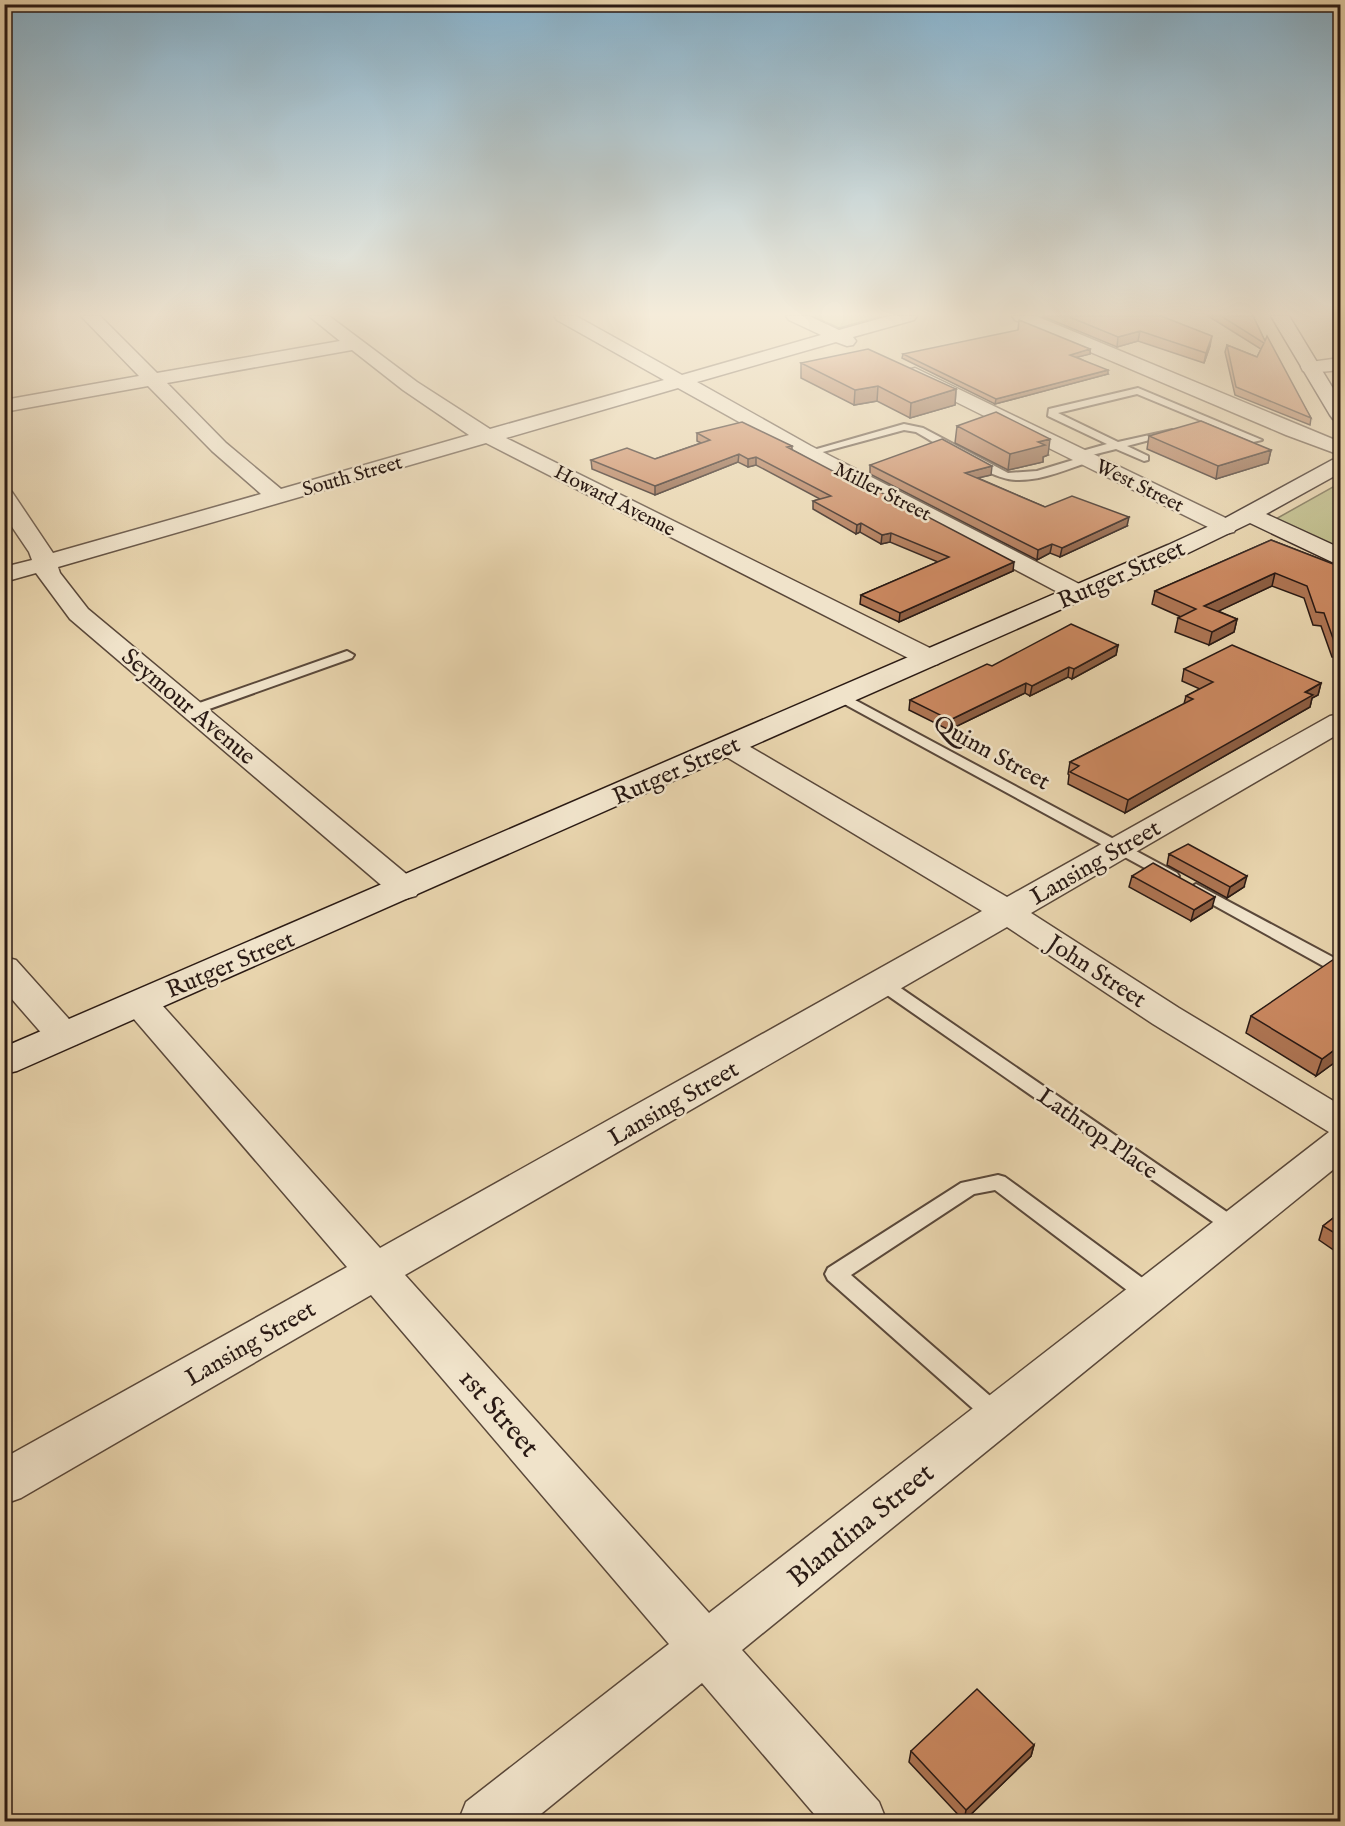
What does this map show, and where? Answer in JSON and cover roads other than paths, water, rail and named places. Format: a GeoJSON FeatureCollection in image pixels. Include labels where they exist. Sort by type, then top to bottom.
{"type":"FeatureCollection","features":[{"type":"Feature","properties":{"kind":"street"},"geometry":{"type":"LineString","coordinates":[[4,406],[31,401]]}},
{"type":"Feature","properties":{"kind":"street"},"geometry":{"type":"LineString","coordinates":[[174,401],[219,447],[277,497]]}},
{"type":"Feature","properties":{"kind":"street","name":"Howard Avenue"},"geometry":{"type":"LineString","coordinates":[[433,401],[471,428],[929,658]]}},
{"type":"Feature","properties":{"kind":"street","name":"South Street"},"geometry":{"type":"LineString","coordinates":[[4,575],[610,401]]}},
{"type":"Feature","properties":{"kind":"street","name":"Miller Street"},"geometry":{"type":"LineString","coordinates":[[713,401],[1078,593]]}},
{"type":"Feature","properties":{"kind":"street","name":"West Street"},"geometry":{"type":"LineString","coordinates":[[970,401],[1083,457],[1237,521],[1341,557]]}},
{"type":"Feature","properties":{"kind":"street"},"geometry":{"type":"LineString","coordinates":[[1222,401],[1341,449]]}},
{"type":"Feature","properties":{"kind":"street"},"geometry":{"type":"LineString","coordinates":[[1332,401],[1341,415]]}},
{"type":"Feature","properties":{"kind":"street","name":"Rutger Street"},"geometry":{"type":"LineString","coordinates":[[4,1062],[405,889],[1078,593],[1237,521],[1335,472]]}},
{"type":"Feature","properties":{"kind":"street","name":"Seymour Avenue"},"geometry":{"type":"LineString","coordinates":[[4,497],[41,552],[48,574],[79,614],[405,889]]}},
{"type":"Feature","properties":{"kind":"street","name":"Lansing Street"},"geometry":{"type":"LineString","coordinates":[[4,1483],[1341,722]]}},
{"type":"Feature","properties":{"kind":"street","name":"John Street"},"geometry":{"type":"LineString","coordinates":[[730,747],[967,886],[1166,1016],[1341,1122]]}},
{"type":"Feature","properties":{"kind":"street"},"geometry":{"type":"LineString","coordinates":[[4,968],[64,1036]]}},
{"type":"Feature","properties":{"kind":"street","name":"1st Street"},"geometry":{"type":"LineString","coordinates":[[140,1003],[859,1821]]}},
{"type":"Feature","properties":{"kind":"street"},"geometry":{"type":"LineString","coordinates":[[1233,1227],[1341,1143]]}},
{"type":"Feature","properties":{"kind":"street","name":"Blandina Street"},"geometry":{"type":"LineString","coordinates":[[486,1821],[1233,1227]]}},
{"type":"Feature","properties":{"kind":"lane"},"geometry":{"type":"LineString","coordinates":[[1095,401],[1053,411],[1052,414],[1144,458]]}},
{"type":"Feature","properties":{"kind":"lane"},"geometry":{"type":"LineString","coordinates":[[1163,401],[1257,440]]}},
{"type":"Feature","properties":{"kind":"lane"},"geometry":{"type":"LineString","coordinates":[[808,453],[904,427],[919,430],[1006,476],[1029,476],[1117,445],[1248,412]]}},
{"type":"Feature","properties":{"kind":"lane"},"geometry":{"type":"LineString","coordinates":[[193,710],[347,655]]}},
{"type":"Feature","properties":{"kind":"lane","name":"Quinn Street"},"geometry":{"type":"LineString","coordinates":[[842,697],[1341,968]]}},
{"type":"Feature","properties":{"kind":"lane","name":"Lathrop Place"},"geometry":{"type":"LineString","coordinates":[[883,984],[1233,1227]]}},
{"type":"Feature","properties":{"kind":"lane"},"geometry":{"type":"LineString","coordinates":[[996,1415],[836,1274],[968,1188],[998,1182],[1148,1294]]}}]}
